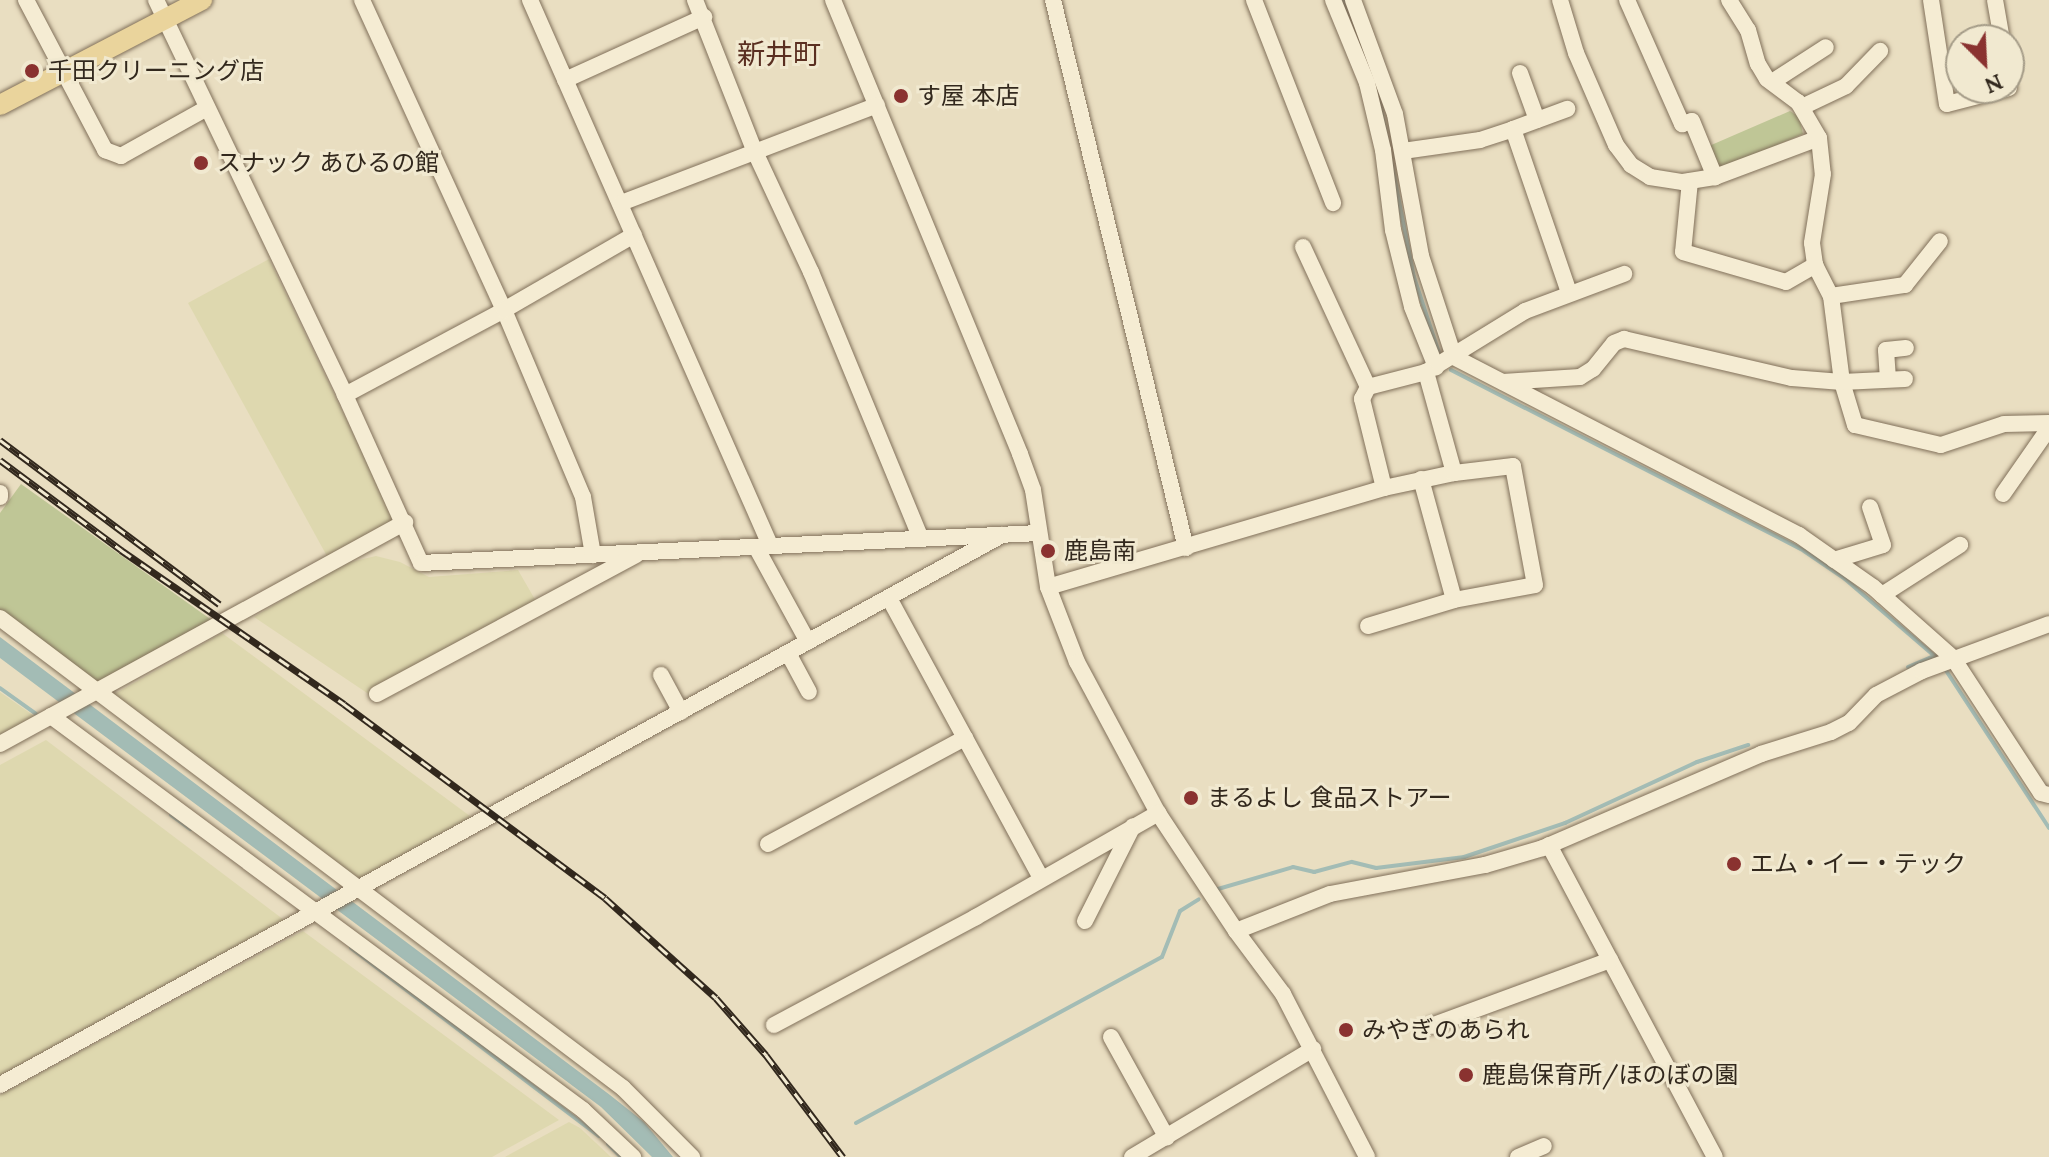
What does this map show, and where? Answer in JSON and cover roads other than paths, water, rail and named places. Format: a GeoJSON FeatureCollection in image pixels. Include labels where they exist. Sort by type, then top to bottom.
{"type":"FeatureCollection","features":[{"type":"Feature","properties":{"kind":"main road"},"geometry":{"type":"LineString","coordinates":[[0,105],[202,0]]}},
{"type":"Feature","properties":{"kind":"street"},"geometry":{"type":"LineString","coordinates":[[156,0],[405,522],[421,563],[1039,533]]}},
{"type":"Feature","properties":{"kind":"street"},"geometry":{"type":"LineString","coordinates":[[362,0],[504,310],[583,497],[593,555]]}},
{"type":"Feature","properties":{"kind":"street"},"geometry":{"type":"LineString","coordinates":[[530,0],[621,203],[763,546],[808,642]]}},
{"type":"Feature","properties":{"kind":"street"},"geometry":{"type":"LineString","coordinates":[[695,0],[755,152],[811,272],[920,537]]}},
{"type":"Feature","properties":{"kind":"street"},"geometry":{"type":"LineString","coordinates":[[833,0],[1020,454],[1033,490],[1048,587],[1077,662],[1158,813],[1236,931],[1283,994],[1367,1157]]}},
{"type":"Feature","properties":{"kind":"street"},"geometry":{"type":"LineString","coordinates":[[1053,0],[1150,411],[1186,548]]}},
{"type":"Feature","properties":{"kind":"street"},"geometry":{"type":"LineString","coordinates":[[1254,0],[1333,203]]}},
{"type":"Feature","properties":{"kind":"street"},"geometry":{"type":"LineString","coordinates":[[1333,0],[1367,83],[1383,150],[1393,230],[1431,369],[1454,473]]}},
{"type":"Feature","properties":{"kind":"street"},"geometry":{"type":"LineString","coordinates":[[1353,0],[1395,114],[1421,256],[1454,357],[1799,535],[1882,595],[1953,658],[2041,793],[2049,795]]}},
{"type":"Feature","properties":{"kind":"street"},"geometry":{"type":"LineString","coordinates":[[1560,0],[1576,53],[1616,145],[1631,165],[1650,177],[1690,181],[1715,177],[1819,138]]}},
{"type":"Feature","properties":{"kind":"street"},"geometry":{"type":"LineString","coordinates":[[1627,0],[1682,124],[1692,121],[1715,177]]}},
{"type":"Feature","properties":{"kind":"street"},"geometry":{"type":"LineString","coordinates":[[1729,0],[1748,30],[1758,64],[1772,82],[1802,107],[1819,138],[1823,174],[1812,243],[1815,265],[1831,296],[1842,382],[1855,425],[1941,445],[2004,424],[2049,426]]}},
{"type":"Feature","properties":{"kind":"street"},"geometry":{"type":"LineString","coordinates":[[1931,0],[1945,91]]}},
{"type":"Feature","properties":{"kind":"street"},"geometry":{"type":"LineString","coordinates":[[1995,0],[1999,24]]}},
{"type":"Feature","properties":{"kind":"street"},"geometry":{"type":"LineString","coordinates":[[29,1],[105,150],[121,156],[207,108]]}},
{"type":"Feature","properties":{"kind":"street"},"geometry":{"type":"LineString","coordinates":[[565,80],[704,17]]}},
{"type":"Feature","properties":{"kind":"street"},"geometry":{"type":"LineString","coordinates":[[1772,82],[1826,47]]}},
{"type":"Feature","properties":{"kind":"street"},"geometry":{"type":"LineString","coordinates":[[1802,107],[1846,86],[1880,51]]}},
{"type":"Feature","properties":{"kind":"street"},"geometry":{"type":"LineString","coordinates":[[1520,73],[1537,120]]}},
{"type":"Feature","properties":{"kind":"street"},"geometry":{"type":"LineString","coordinates":[[621,203],[877,105]]}},
{"type":"Feature","properties":{"kind":"street"},"geometry":{"type":"LineString","coordinates":[[1403,151],[1480,140],[1567,109]]}},
{"type":"Feature","properties":{"kind":"street"},"geometry":{"type":"LineString","coordinates":[[1513,129],[1569,293]]}},
{"type":"Feature","properties":{"kind":"street"},"geometry":{"type":"LineString","coordinates":[[1690,181],[1683,252],[1786,282],[1815,265]]}},
{"type":"Feature","properties":{"kind":"street"},"geometry":{"type":"LineString","coordinates":[[345,395],[504,310],[634,235]]}},
{"type":"Feature","properties":{"kind":"street"},"geometry":{"type":"LineString","coordinates":[[1831,296],[1905,285],[1940,241]]}},
{"type":"Feature","properties":{"kind":"street"},"geometry":{"type":"LineString","coordinates":[[1303,247],[1368,387]]}},
{"type":"Feature","properties":{"kind":"street"},"geometry":{"type":"LineString","coordinates":[[1384,488],[1362,399],[1368,387],[1431,369],[1525,311],[1624,274]]}},
{"type":"Feature","properties":{"kind":"street"},"geometry":{"type":"LineString","coordinates":[[1502,382],[1580,377],[1593,369],[1614,343],[1624,339],[1792,378],[1842,382],[1896,379],[1886,350],[1906,348]]}},
{"type":"Feature","properties":{"kind":"street"},"geometry":{"type":"LineString","coordinates":[[2003,494],[2049,426]]}},
{"type":"Feature","properties":{"kind":"street"},"geometry":{"type":"LineString","coordinates":[[1048,587],[1384,488],[1454,473],[1513,466],[1535,585],[1454,600],[1368,626]]}},
{"type":"Feature","properties":{"kind":"street"},"geometry":{"type":"LineString","coordinates":[[1421,479],[1454,600]]}},
{"type":"Feature","properties":{"kind":"street"},"geometry":{"type":"LineString","coordinates":[[1834,560],[1883,545],[1870,507]]}},
{"type":"Feature","properties":{"kind":"street"},"geometry":{"type":"LineString","coordinates":[[0,744],[405,522]]}},
{"type":"Feature","properties":{"kind":"street"},"geometry":{"type":"LineString","coordinates":[[0,1085],[1003,534]]}},
{"type":"Feature","properties":{"kind":"street"},"geometry":{"type":"LineString","coordinates":[[1882,595],[1960,545]]}},
{"type":"Feature","properties":{"kind":"street"},"geometry":{"type":"LineString","coordinates":[[377,694],[640,552]]}},
{"type":"Feature","properties":{"kind":"street"},"geometry":{"type":"LineString","coordinates":[[889,598],[1041,878]]}},
{"type":"Feature","properties":{"kind":"street"},"geometry":{"type":"LineString","coordinates":[[0,618],[92,694],[623,1088],[692,1157]]}},
{"type":"Feature","properties":{"kind":"street"},"geometry":{"type":"LineString","coordinates":[[1236,931],[1330,894],[1369,884],[1485,865],[1549,845],[1761,754],[1831,732],[1849,723],[1876,695],[1953,658],[2049,624]]}},
{"type":"Feature","properties":{"kind":"street"},"geometry":{"type":"LineString","coordinates":[[788,653],[809,692]]}},
{"type":"Feature","properties":{"kind":"street"},"geometry":{"type":"LineString","coordinates":[[661,675],[681,712]]}},
{"type":"Feature","properties":{"kind":"street"},"geometry":{"type":"LineString","coordinates":[[54,714],[320,910],[583,1110],[633,1157]]}},
{"type":"Feature","properties":{"kind":"street"},"geometry":{"type":"LineString","coordinates":[[768,844],[965,738]]}},
{"type":"Feature","properties":{"kind":"street"},"geometry":{"type":"LineString","coordinates":[[774,1025],[1158,813]]}},
{"type":"Feature","properties":{"kind":"street"},"geometry":{"type":"LineString","coordinates":[[1085,921],[1133,826]]}},
{"type":"Feature","properties":{"kind":"street"},"geometry":{"type":"LineString","coordinates":[[1549,845],[1715,1157]]}},
{"type":"Feature","properties":{"kind":"street"},"geometry":{"type":"LineString","coordinates":[[1431,1026],[1610,960]]}},
{"type":"Feature","properties":{"kind":"street"},"geometry":{"type":"LineString","coordinates":[[1111,1037],[1167,1138]]}},
{"type":"Feature","properties":{"kind":"street"},"geometry":{"type":"LineString","coordinates":[[1132,1157],[1313,1049]]}},
{"type":"Feature","properties":{"kind":"street"},"geometry":{"type":"LineString","coordinates":[[1518,1157],[1544,1146]]}},
{"type":"Feature","properties":{"kind":"water"},"geometry":{"type":"Polygon","coordinates":[[[0,637],[610,1095],[644,1122],[673,1157],[652,1157],[601,1107],[0,658],[0,637]]]}},
{"type":"Feature","properties":{"kind":"waterway"},"geometry":{"type":"LineString","coordinates":[[1343,0],[1355,27]]}},
{"type":"Feature","properties":{"kind":"waterway"},"geometry":{"type":"LineString","coordinates":[[1376,84],[1414,277],[1439,353]]}},
{"type":"Feature","properties":{"kind":"waterway"},"geometry":{"type":"LineString","coordinates":[[1451,370],[1804,551],[1845,579],[1937,658]]}},
{"type":"Feature","properties":{"kind":"waterway"},"geometry":{"type":"LineString","coordinates":[[1908,667],[1934,656]]}},
{"type":"Feature","properties":{"kind":"waterway"},"geometry":{"type":"LineString","coordinates":[[1945,669],[2049,828]]}},
{"type":"Feature","properties":{"kind":"waterway"},"geometry":{"type":"LineString","coordinates":[[0,688],[36,714]]}},
{"type":"Feature","properties":{"kind":"waterway"},"geometry":{"type":"LineString","coordinates":[[1218,889],[1293,867],[1314,872],[1352,862],[1376,868],[1464,857],[1565,823],[1697,762],[1748,745]]}},
{"type":"Feature","properties":{"kind":"waterway"},"geometry":{"type":"LineString","coordinates":[[171,815],[190,829]]}},
{"type":"Feature","properties":{"kind":"waterway"},"geometry":{"type":"LineString","coordinates":[[856,1123],[1162,957],[1180,911],[1199,899]]}},
{"type":"Feature","properties":{"kind":"waterway"},"geometry":{"type":"LineString","coordinates":[[351,948],[599,1136]]}},
{"type":"Feature","properties":{"kind":"waterway"},"geometry":{"type":"LineString","coordinates":[[608,1144],[621,1157]]}},
{"type":"Feature","properties":{"kind":"railway"},"geometry":{"type":"LineString","coordinates":[[0,440],[219,604]]}},
{"type":"Feature","properties":{"kind":"railway"},"geometry":{"type":"LineString","coordinates":[[0,460],[121,550],[344,704],[605,898],[716,998],[766,1055],[843,1157]]}},
{"type":"Feature","properties":{"kind":"place","name":"千田クリーニング店"},"geometry":{"type":"Point","coordinates":[32,71]}},
{"type":"Feature","properties":{"kind":"place","name":"す屋 本店"},"geometry":{"type":"Point","coordinates":[901,96]}},
{"type":"Feature","properties":{"kind":"place","name":"スナック あひるの館"},"geometry":{"type":"Point","coordinates":[201,163]}},
{"type":"Feature","properties":{"kind":"place","name":"鹿島南"},"geometry":{"type":"Point","coordinates":[1048,551]}},
{"type":"Feature","properties":{"kind":"place","name":"まるよし 食品ストアー"},"geometry":{"type":"Point","coordinates":[1191,798]}},
{"type":"Feature","properties":{"kind":"place","name":"エム・イー・テック"},"geometry":{"type":"Point","coordinates":[1734,864]}},
{"type":"Feature","properties":{"kind":"place","name":"みやぎのあられ"},"geometry":{"type":"Point","coordinates":[1346,1030]}},
{"type":"Feature","properties":{"kind":"place","name":"鹿島保育所/ほのぼの園"},"geometry":{"type":"Point","coordinates":[1466,1075]}},
{"type":"Feature","properties":{"kind":"district","name":"新井町"},"geometry":{"type":"Point","coordinates":[779,54]}}]}
